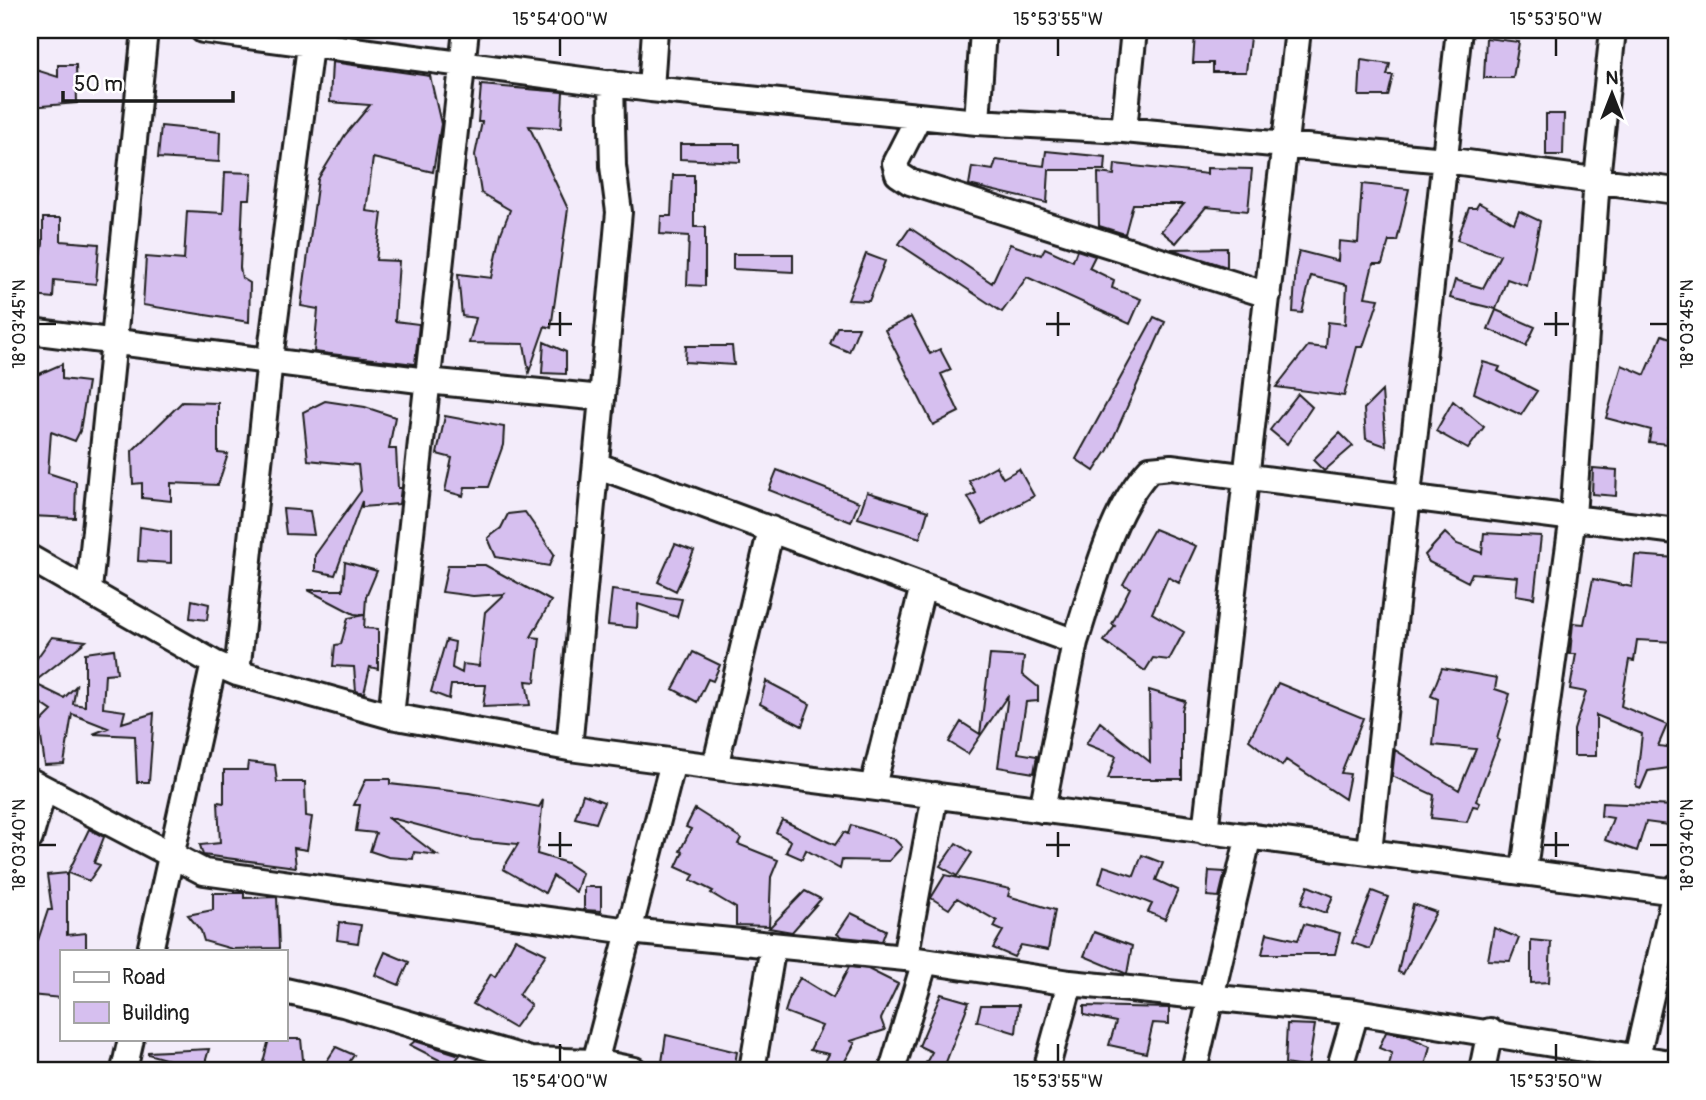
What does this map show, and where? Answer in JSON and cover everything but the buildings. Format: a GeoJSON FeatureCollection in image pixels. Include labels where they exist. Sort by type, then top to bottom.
{"type":"FeatureCollection","features":[{"type":"Feature","properties":{"kind":"street"},"geometry":{"type":"LineString","coordinates":[[89,590],[145,30]]}},
{"type":"Feature","properties":{"kind":"street"},"geometry":{"type":"LineString","coordinates":[[203,30],[311,36],[462,62],[651,89],[977,122],[1124,130],[1444,160],[1676,191]]}},
{"type":"Feature","properties":{"kind":"street"},"geometry":{"type":"LineString","coordinates":[[391,716],[466,30]]}},
{"type":"Feature","properties":{"kind":"street"},"geometry":{"type":"LineString","coordinates":[[651,89],[655,30]]}},
{"type":"Feature","properties":{"kind":"street"},"geometry":{"type":"LineString","coordinates":[[977,122],[983,30]]}},
{"type":"Feature","properties":{"kind":"street"},"geometry":{"type":"LineString","coordinates":[[1124,130],[1134,30]]}},
{"type":"Feature","properties":{"kind":"street"},"geometry":{"type":"LineString","coordinates":[[1205,832],[1298,30]]}},
{"type":"Feature","properties":{"kind":"street"},"geometry":{"type":"LineString","coordinates":[[1369,852],[1459,30]]}},
{"type":"Feature","properties":{"kind":"street"},"geometry":{"type":"LineString","coordinates":[[1524,870],[1573,516],[1597,179],[1613,30]]}},
{"type":"Feature","properties":{"kind":"street"},"geometry":{"type":"LineString","coordinates":[[237,673],[270,359],[311,36]]}},
{"type":"Feature","properties":{"kind":"street"},"geometry":{"type":"LineString","coordinates":[[569,748],[619,212],[613,166],[611,83]]}},
{"type":"Feature","properties":{"kind":"street"},"geometry":{"type":"LineString","coordinates":[[919,116],[895,163],[898,174],[910,182],[1268,295]]}},
{"type":"Feature","properties":{"kind":"street"},"geometry":{"type":"LineString","coordinates":[[30,331],[270,359],[427,381],[602,398]]}},
{"type":"Feature","properties":{"kind":"street"},"geometry":{"type":"LineString","coordinates":[[596,465],[1075,642]]}},
{"type":"Feature","properties":{"kind":"street"},"geometry":{"type":"LineString","coordinates":[[1042,810],[1075,642],[1110,538],[1140,480],[1150,469],[1171,467],[1248,479],[1573,516],[1676,531]]}},
{"type":"Feature","properties":{"kind":"street"},"geometry":{"type":"LineString","coordinates":[[715,767],[771,529]]}},
{"type":"Feature","properties":{"kind":"street"},"geometry":{"type":"LineString","coordinates":[[30,558],[214,663],[237,673],[391,716],[569,748],[873,786],[1205,832],[1249,835],[1676,890],[1635,1063]]}},
{"type":"Feature","properties":{"kind":"street"},"geometry":{"type":"LineString","coordinates":[[873,786],[923,586]]}},
{"type":"Feature","properties":{"kind":"street"},"geometry":{"type":"LineString","coordinates":[[150,950],[214,663]]}},
{"type":"Feature","properties":{"kind":"street"},"geometry":{"type":"LineString","coordinates":[[594,1066],[673,762]]}},
{"type":"Feature","properties":{"kind":"street"},"geometry":{"type":"LineString","coordinates":[[30,838],[37,785],[204,872],[629,931],[915,960],[1070,983],[1212,995],[1356,1012],[1431,1026],[1490,1031],[1635,1063],[1676,1064]]}},
{"type":"Feature","properties":{"kind":"street"},"geometry":{"type":"LineString","coordinates":[[892,1070],[915,960],[935,795]]}},
{"type":"Feature","properties":{"kind":"street"},"geometry":{"type":"LineString","coordinates":[[1194,1070],[1249,835]]}},
{"type":"Feature","properties":{"kind":"street"},"geometry":{"type":"LineString","coordinates":[[752,1070],[773,946]]}},
{"type":"Feature","properties":{"kind":"street"},"geometry":{"type":"LineString","coordinates":[[1046,1070],[1070,983]]}},
{"type":"Feature","properties":{"kind":"street"},"geometry":{"type":"LineString","coordinates":[[287,991],[343,1004],[530,1060],[634,1070]]}},
{"type":"Feature","properties":{"kind":"street"},"geometry":{"type":"LineString","coordinates":[[1339,1070],[1356,1012]]}},
{"type":"Feature","properties":{"kind":"street"},"geometry":{"type":"LineString","coordinates":[[1482,1070],[1490,1031]]}},
{"type":"Feature","properties":{"kind":"street"},"geometry":{"type":"LineString","coordinates":[[124,1070],[131,1040]]}}]}
